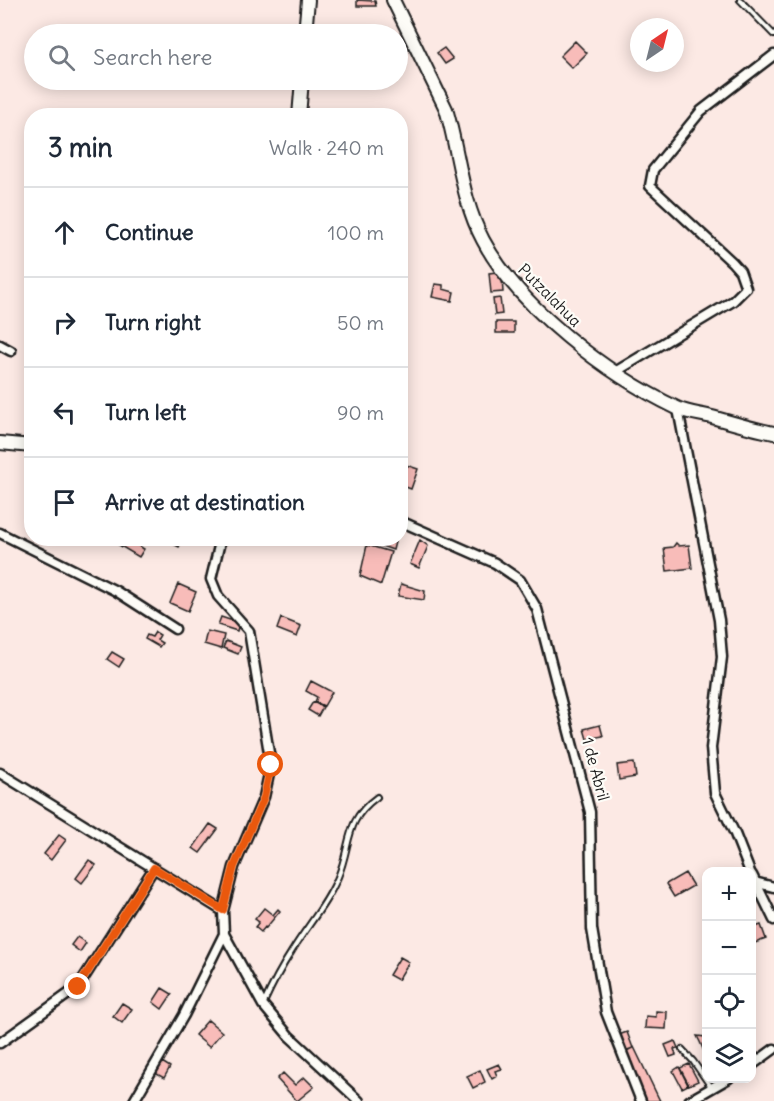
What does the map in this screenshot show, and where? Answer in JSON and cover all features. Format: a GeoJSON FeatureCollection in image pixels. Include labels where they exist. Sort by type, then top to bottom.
{"type":"FeatureCollection","features":[{"type":"Feature","properties":{"kind":"street"},"geometry":{"type":"LineString","coordinates":[[306,24],[308,0]]}},
{"type":"Feature","properties":{"kind":"street","name":"Putzalahua"},"geometry":{"type":"LineString","coordinates":[[393,0],[405,24]]}},
{"type":"Feature","properties":{"kind":"street","name":"Putzalahua"},"geometry":{"type":"LineString","coordinates":[[408,31],[446,109],[452,127],[466,198],[483,240],[510,280],[556,328],[615,372],[678,409],[774,433]]}},
{"type":"Feature","properties":{"kind":"street"},"geometry":{"type":"LineString","coordinates":[[615,372],[733,301],[746,288],[740,272],[732,262],[650,186],[653,170],[701,111],[774,55]]}},
{"type":"Feature","properties":{"kind":"street"},"geometry":{"type":"LineString","coordinates":[[300,108],[301,90]]}},
{"type":"Feature","properties":{"kind":"street"},"geometry":{"type":"LineString","coordinates":[[0,345],[11,351]]}},
{"type":"Feature","properties":{"kind":"street"},"geometry":{"type":"LineString","coordinates":[[678,409],[719,620],[722,657],[711,748],[715,793],[748,867]]}},
{"type":"Feature","properties":{"kind":"street"},"geometry":{"type":"LineString","coordinates":[[3,441],[24,445]]}},
{"type":"Feature","properties":{"kind":"street","name":"1 de Abril"},"geometry":{"type":"LineString","coordinates":[[408,525],[495,563],[520,580],[537,609],[591,812],[592,929],[606,1012],[641,1101]]}},
{"type":"Feature","properties":{"kind":"street"},"geometry":{"type":"LineString","coordinates":[[0,533],[24,545]]}},
{"type":"Feature","properties":{"kind":"street"},"geometry":{"type":"LineString","coordinates":[[26,546],[116,591],[175,629]]}},
{"type":"Feature","properties":{"kind":"street"},"geometry":{"type":"LineString","coordinates":[[219,546],[212,579],[218,596],[249,631],[271,765],[264,797],[234,867],[223,910],[224,934],[263,1005],[289,1036],[359,1101]]}},
{"type":"Feature","properties":{"kind":"street"},"geometry":{"type":"LineString","coordinates":[[0,773],[223,910]]}},
{"type":"Feature","properties":{"kind":"street"},"geometry":{"type":"LineString","coordinates":[[0,1043],[78,987],[154,868]]}},
{"type":"Feature","properties":{"kind":"street"},"geometry":{"type":"LineString","coordinates":[[756,878],[774,887]]}},
{"type":"Feature","properties":{"kind":"street"},"geometry":{"type":"LineString","coordinates":[[756,884],[774,920]]}},
{"type":"Feature","properties":{"kind":"street"},"geometry":{"type":"LineString","coordinates":[[134,1101],[183,1014],[224,934]]}},
{"type":"Feature","properties":{"kind":"street"},"geometry":{"type":"LineString","coordinates":[[756,1062],[774,1049]]}},
{"type":"Feature","properties":{"kind":"street"},"geometry":{"type":"LineString","coordinates":[[689,1101],[720,1083]]}},
{"type":"Feature","properties":{"kind":"lane"},"geometry":{"type":"LineString","coordinates":[[740,0],[774,35]]}},
{"type":"Feature","properties":{"kind":"lane"},"geometry":{"type":"LineString","coordinates":[[263,1005],[292,950],[329,896],[338,877],[356,817],[364,805],[376,796]]}},
{"type":"Feature","properties":{"kind":"lane"},"geometry":{"type":"LineString","coordinates":[[682,1049],[711,1088]]}},
{"type":"Feature","properties":{"kind":"building"},"geometry":{"type":"Polygon","coordinates":[[[357,0],[375,1],[376,6],[357,6],[357,0]]]}},
{"type":"Feature","properties":{"kind":"building"},"geometry":{"type":"Polygon","coordinates":[[[575,41],[587,53],[572,68],[560,56],[575,41]]]}},
{"type":"Feature","properties":{"kind":"building"},"geometry":{"type":"Polygon","coordinates":[[[444,48],[453,59],[445,64],[437,53],[444,48]]]}},
{"type":"Feature","properties":{"kind":"building"},"geometry":{"type":"Polygon","coordinates":[[[497,272],[502,279],[503,292],[491,293],[489,273],[497,272]]]}},
{"type":"Feature","properties":{"kind":"building"},"geometry":{"type":"Polygon","coordinates":[[[435,284],[443,285],[443,289],[454,292],[452,301],[432,297],[435,284]]]}},
{"type":"Feature","properties":{"kind":"building"},"geometry":{"type":"Polygon","coordinates":[[[500,298],[502,314],[495,315],[493,299],[500,298]]]}},
{"type":"Feature","properties":{"kind":"building"},"geometry":{"type":"Polygon","coordinates":[[[496,322],[514,322],[514,333],[496,333],[496,322]]]}},
{"type":"Feature","properties":{"kind":"building"},"geometry":{"type":"Polygon","coordinates":[[[408,466],[418,469],[411,489],[408,488],[408,466]]]}},
{"type":"Feature","properties":{"kind":"building"},"geometry":{"type":"Polygon","coordinates":[[[420,540],[428,546],[419,568],[410,564],[420,540]]]}},
{"type":"Feature","properties":{"kind":"building"},"geometry":{"type":"Polygon","coordinates":[[[676,543],[679,546],[689,545],[692,568],[667,571],[664,548],[673,547],[676,543]]]}},
{"type":"Feature","properties":{"kind":"building"},"geometry":{"type":"Polygon","coordinates":[[[120,546],[139,546],[144,549],[139,557],[120,546]]]}},
{"type":"Feature","properties":{"kind":"building"},"geometry":{"type":"Polygon","coordinates":[[[367,546],[391,552],[381,585],[360,576],[367,546]]]}},
{"type":"Feature","properties":{"kind":"building"},"geometry":{"type":"Polygon","coordinates":[[[382,546],[394,546],[393,550],[382,546]]]}},
{"type":"Feature","properties":{"kind":"building"},"geometry":{"type":"Polygon","coordinates":[[[178,584],[196,592],[188,611],[170,603],[178,584]]]}},
{"type":"Feature","properties":{"kind":"building"},"geometry":{"type":"Polygon","coordinates":[[[401,584],[425,591],[424,600],[398,596],[401,584]]]}},
{"type":"Feature","properties":{"kind":"building"},"geometry":{"type":"Polygon","coordinates":[[[221,617],[239,623],[237,631],[218,625],[221,617]]]}},
{"type":"Feature","properties":{"kind":"building"},"geometry":{"type":"Polygon","coordinates":[[[281,618],[301,626],[297,637],[277,629],[281,618]]]}},
{"type":"Feature","properties":{"kind":"building"},"geometry":{"type":"Polygon","coordinates":[[[207,631],[224,635],[221,649],[204,644],[207,631]]]}},
{"type":"Feature","properties":{"kind":"building"},"geometry":{"type":"Polygon","coordinates":[[[155,632],[160,635],[157,640],[162,643],[159,647],[145,639],[147,635],[152,637],[155,632]]]}},
{"type":"Feature","properties":{"kind":"building"},"geometry":{"type":"Polygon","coordinates":[[[226,641],[241,647],[238,654],[223,648],[226,641]]]}},
{"type":"Feature","properties":{"kind":"building"},"geometry":{"type":"Polygon","coordinates":[[[112,652],[124,659],[119,667],[107,659],[112,652]]]}},
{"type":"Feature","properties":{"kind":"building"},"geometry":{"type":"Polygon","coordinates":[[[311,681],[332,692],[324,706],[315,702],[317,697],[306,691],[311,681]]]}},
{"type":"Feature","properties":{"kind":"building"},"geometry":{"type":"Polygon","coordinates":[[[313,702],[323,707],[318,716],[308,710],[313,702]]]}},
{"type":"Feature","properties":{"kind":"building"},"geometry":{"type":"Polygon","coordinates":[[[600,725],[603,736],[587,739],[584,729],[600,725]]]}},
{"type":"Feature","properties":{"kind":"building"},"geometry":{"type":"Polygon","coordinates":[[[634,763],[636,777],[619,780],[617,765],[634,763]]]}},
{"type":"Feature","properties":{"kind":"building"},"geometry":{"type":"Polygon","coordinates":[[[210,824],[218,829],[200,853],[193,848],[210,824]]]}},
{"type":"Feature","properties":{"kind":"building"},"geometry":{"type":"Polygon","coordinates":[[[59,835],[66,840],[51,860],[44,854],[59,835]]]}},
{"type":"Feature","properties":{"kind":"building"},"geometry":{"type":"Polygon","coordinates":[[[89,860],[96,865],[82,883],[76,878],[89,860]]]}},
{"type":"Feature","properties":{"kind":"building"},"geometry":{"type":"Polygon","coordinates":[[[685,873],[693,886],[674,897],[666,884],[685,873]]]}},
{"type":"Feature","properties":{"kind":"building"},"geometry":{"type":"Polygon","coordinates":[[[264,908],[273,915],[278,909],[280,911],[261,932],[255,927],[259,922],[255,919],[264,908]]]}},
{"type":"Feature","properties":{"kind":"building"},"geometry":{"type":"Polygon","coordinates":[[[761,925],[766,939],[756,943],[756,927],[761,925]]]}},
{"type":"Feature","properties":{"kind":"building"},"geometry":{"type":"Polygon","coordinates":[[[77,937],[86,943],[80,952],[71,945],[77,937]]]}},
{"type":"Feature","properties":{"kind":"building"},"geometry":{"type":"Polygon","coordinates":[[[400,957],[409,962],[398,980],[389,975],[400,957]]]}},
{"type":"Feature","properties":{"kind":"building"},"geometry":{"type":"Polygon","coordinates":[[[162,988],[172,994],[162,1009],[153,1002],[162,988]]]}},
{"type":"Feature","properties":{"kind":"building"},"geometry":{"type":"Polygon","coordinates":[[[122,1003],[132,1009],[122,1023],[113,1016],[122,1003]]]}},
{"type":"Feature","properties":{"kind":"building"},"geometry":{"type":"Polygon","coordinates":[[[656,1011],[667,1012],[666,1029],[645,1028],[646,1016],[656,1017],[656,1011]]]}},
{"type":"Feature","properties":{"kind":"building"},"geometry":{"type":"Polygon","coordinates":[[[208,1020],[222,1032],[209,1047],[195,1035],[208,1020]]]}},
{"type":"Feature","properties":{"kind":"building"},"geometry":{"type":"Polygon","coordinates":[[[627,1032],[633,1048],[622,1052],[616,1036],[627,1032]]]}},
{"type":"Feature","properties":{"kind":"building"},"geometry":{"type":"Polygon","coordinates":[[[697,1036],[702,1037],[702,1047],[697,1036]]]}},
{"type":"Feature","properties":{"kind":"building"},"geometry":{"type":"Polygon","coordinates":[[[675,1041],[678,1048],[674,1049],[676,1055],[670,1057],[665,1045],[675,1041]]]}},
{"type":"Feature","properties":{"kind":"building"},"geometry":{"type":"Polygon","coordinates":[[[634,1047],[660,1101],[646,1101],[623,1053],[634,1047]]]}},
{"type":"Feature","properties":{"kind":"building"},"geometry":{"type":"Polygon","coordinates":[[[162,1062],[170,1067],[164,1078],[155,1073],[162,1062]]]}},
{"type":"Feature","properties":{"kind":"building"},"geometry":{"type":"Polygon","coordinates":[[[499,1064],[502,1069],[495,1071],[497,1076],[492,1079],[487,1069],[499,1064]]]}},
{"type":"Feature","properties":{"kind":"building"},"geometry":{"type":"Polygon","coordinates":[[[689,1064],[698,1081],[689,1085],[680,1068],[689,1064]]]}},
{"type":"Feature","properties":{"kind":"building"},"geometry":{"type":"Polygon","coordinates":[[[679,1067],[688,1085],[682,1088],[673,1071],[679,1067]]]}},
{"type":"Feature","properties":{"kind":"building"},"geometry":{"type":"Polygon","coordinates":[[[480,1070],[485,1082],[473,1088],[467,1076],[480,1070]]]}},
{"type":"Feature","properties":{"kind":"building"},"geometry":{"type":"Polygon","coordinates":[[[283,1073],[295,1085],[304,1077],[314,1087],[297,1101],[277,1079],[283,1073]]]}},
{"type":"Feature","properties":{"kind":"route"},"geometry":{"type":"LineString","coordinates":[[78,987],[154,868],[223,910],[234,867],[264,797],[271,765]]}}]}
